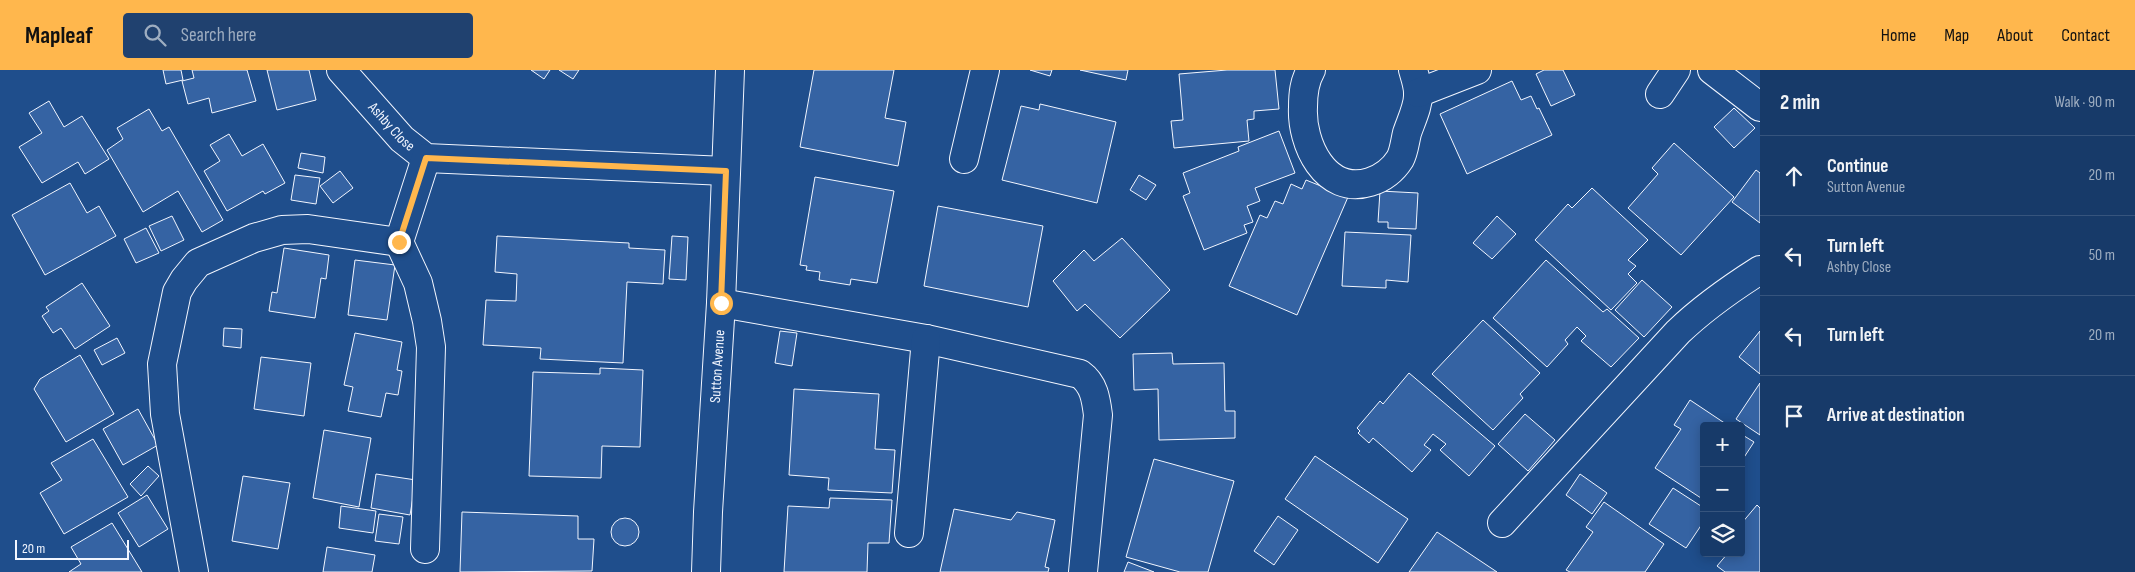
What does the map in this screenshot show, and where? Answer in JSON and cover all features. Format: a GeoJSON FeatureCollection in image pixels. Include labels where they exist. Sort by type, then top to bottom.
{"type":"FeatureCollection","features":[{"type":"Feature","properties":{"kind":"street","name":"Ashby Close"},"geometry":{"type":"LineString","coordinates":[[341,70],[402,139],[426,158],[726,171]]}},
{"type":"Feature","properties":{"kind":"street","name":"Sutton Avenue"},"geometry":{"type":"LineString","coordinates":[[706,572],[721,303],[730,70]]}},
{"type":"Feature","properties":{"kind":"street"},"geometry":{"type":"LineString","coordinates":[[964,159],[985,70]]}},
{"type":"Feature","properties":{"kind":"street"},"geometry":{"type":"LineString","coordinates":[[1310,70],[1303,91],[1304,131],[1316,161],[1339,181],[1350,184],[1366,183],[1378,179],[1390,171],[1401,158],[1416,82],[1476,70]]}},
{"type":"Feature","properties":{"kind":"street"},"geometry":{"type":"LineString","coordinates":[[1660,94],[1676,70]]}},
{"type":"Feature","properties":{"kind":"street"},"geometry":{"type":"LineString","coordinates":[[1712,70],[1760,107]]}},
{"type":"Feature","properties":{"kind":"street"},"geometry":{"type":"LineString","coordinates":[[426,158],[399,242],[418,283],[431,347],[426,549]]}},
{"type":"Feature","properties":{"kind":"street"},"geometry":{"type":"LineString","coordinates":[[194,572],[165,414],[162,364],[177,292],[184,280],[198,263],[254,238],[282,230],[308,228],[399,242]]}},
{"type":"Feature","properties":{"kind":"street"},"geometry":{"type":"LineString","coordinates":[[1502,523],[1678,332],[1723,293],[1760,270]]}},
{"type":"Feature","properties":{"kind":"street"},"geometry":{"type":"LineString","coordinates":[[721,303],[926,339],[1080,374],[1090,384],[1096,401],[1098,415],[1083,572]]}},
{"type":"Feature","properties":{"kind":"street"},"geometry":{"type":"LineString","coordinates":[[909,533],[926,339]]}},
{"type":"Feature","properties":{"kind":"building"},"geometry":{"type":"Polygon","coordinates":[[[163,70],[181,70],[183,80],[166,84],[163,70]]]}},
{"type":"Feature","properties":{"kind":"building"},"geometry":{"type":"Polygon","coordinates":[[[192,70],[247,70],[256,101],[212,113],[209,98],[188,104],[182,81],[194,78],[192,70]]]}},
{"type":"Feature","properties":{"kind":"building"},"geometry":{"type":"Polygon","coordinates":[[[267,70],[309,70],[316,100],[277,110],[267,70]]]}},
{"type":"Feature","properties":{"kind":"building"},"geometry":{"type":"Polygon","coordinates":[[[531,70],[550,70],[544,79],[531,70]]]}},
{"type":"Feature","properties":{"kind":"building"},"geometry":{"type":"Polygon","coordinates":[[[559,70],[579,70],[573,79],[559,70]]]}},
{"type":"Feature","properties":{"kind":"building"},"geometry":{"type":"Polygon","coordinates":[[[814,70],[894,70],[885,118],[906,122],[898,166],[800,147],[814,70]]]}},
{"type":"Feature","properties":{"kind":"building"},"geometry":{"type":"Polygon","coordinates":[[[1030,70],[1052,70],[1050,76],[1030,70]]]}},
{"type":"Feature","properties":{"kind":"building"},"geometry":{"type":"Polygon","coordinates":[[[1080,70],[1128,70],[1126,80],[1080,70]]]}},
{"type":"Feature","properties":{"kind":"building"},"geometry":{"type":"Polygon","coordinates":[[[1227,70],[1275,70],[1279,109],[1254,111],[1254,119],[1247,120],[1249,141],[1174,148],[1171,121],[1183,120],[1179,74],[1227,70]]]}},
{"type":"Feature","properties":{"kind":"building"},"geometry":{"type":"Polygon","coordinates":[[[1544,70],[1563,70],[1575,95],[1551,106],[1536,74],[1544,70]]]}},
{"type":"Feature","properties":{"kind":"building"},"geometry":{"type":"Polygon","coordinates":[[[1512,81],[1521,100],[1531,96],[1552,135],[1467,174],[1440,114],[1512,81]]]}},
{"type":"Feature","properties":{"kind":"building"},"geometry":{"type":"Polygon","coordinates":[[[49,101],[64,127],[82,116],[109,159],[85,174],[78,162],[42,183],[19,147],[42,133],[29,113],[49,101]]]}},
{"type":"Feature","properties":{"kind":"building"},"geometry":{"type":"Polygon","coordinates":[[[1040,104],[1116,122],[1097,203],[1002,180],[1021,106],[1039,110],[1040,104]]]}},
{"type":"Feature","properties":{"kind":"building"},"geometry":{"type":"Polygon","coordinates":[[[1734,108],[1755,128],[1734,148],[1714,127],[1734,108]]]}},
{"type":"Feature","properties":{"kind":"building"},"geometry":{"type":"Polygon","coordinates":[[[149,109],[162,131],[169,127],[223,220],[202,232],[178,191],[143,212],[107,150],[123,139],[117,128],[149,109]]]}},
{"type":"Feature","properties":{"kind":"building"},"geometry":{"type":"Polygon","coordinates":[[[1279,131],[1295,173],[1255,188],[1260,201],[1247,206],[1253,222],[1244,225],[1247,233],[1204,250],[1183,196],[1190,193],[1183,173],[1239,151],[1238,147],[1279,131]]]}},
{"type":"Feature","properties":{"kind":"building"},"geometry":{"type":"Polygon","coordinates":[[[229,134],[242,156],[263,144],[285,183],[265,194],[263,191],[227,211],[204,171],[220,161],[210,145],[229,134]]]}},
{"type":"Feature","properties":{"kind":"building"},"geometry":{"type":"Polygon","coordinates":[[[1674,143],[1734,197],[1681,255],[1628,208],[1658,174],[1652,168],[1674,143]]]}},
{"type":"Feature","properties":{"kind":"building"},"geometry":{"type":"Polygon","coordinates":[[[301,153],[325,157],[323,173],[298,168],[301,153]]]}},
{"type":"Feature","properties":{"kind":"building"},"geometry":{"type":"Polygon","coordinates":[[[1756,170],[1760,173],[1760,223],[1732,202],[1756,170]]]}},
{"type":"Feature","properties":{"kind":"building"},"geometry":{"type":"Polygon","coordinates":[[[340,171],[353,188],[333,203],[320,186],[340,171]]]}},
{"type":"Feature","properties":{"kind":"building"},"geometry":{"type":"Polygon","coordinates":[[[295,175],[320,178],[316,204],[291,200],[295,175]]]}},
{"type":"Feature","properties":{"kind":"building"},"geometry":{"type":"Polygon","coordinates":[[[1139,175],[1156,185],[1146,200],[1130,190],[1139,175]]]}},
{"type":"Feature","properties":{"kind":"building"},"geometry":{"type":"Polygon","coordinates":[[[815,177],[894,191],[877,283],[851,279],[850,285],[819,280],[820,272],[806,270],[807,266],[800,265],[815,177]]]}},
{"type":"Feature","properties":{"kind":"building"},"geometry":{"type":"Polygon","coordinates":[[[1306,180],[1348,197],[1297,315],[1229,286],[1260,215],[1267,218],[1275,201],[1283,204],[1291,184],[1302,189],[1306,180]]]}},
{"type":"Feature","properties":{"kind":"building"},"geometry":{"type":"Polygon","coordinates":[[[70,183],[87,213],[99,206],[116,236],[45,275],[12,215],[70,183]]]}},
{"type":"Feature","properties":{"kind":"building"},"geometry":{"type":"Polygon","coordinates":[[[1592,188],[1648,240],[1628,260],[1636,266],[1628,274],[1637,283],[1611,310],[1535,240],[1568,204],[1572,208],[1592,188]]]}},
{"type":"Feature","properties":{"kind":"building"},"geometry":{"type":"Polygon","coordinates":[[[1380,191],[1418,193],[1416,229],[1388,228],[1388,222],[1378,222],[1380,191]]]}},
{"type":"Feature","properties":{"kind":"building"},"geometry":{"type":"Polygon","coordinates":[[[938,206],[1043,226],[1028,307],[924,286],[938,206]]]}},
{"type":"Feature","properties":{"kind":"building"},"geometry":{"type":"Polygon","coordinates":[[[172,216],[184,240],[161,251],[149,226],[172,216]]]}},
{"type":"Feature","properties":{"kind":"building"},"geometry":{"type":"Polygon","coordinates":[[[1497,216],[1516,234],[1492,259],[1473,243],[1497,216]]]}},
{"type":"Feature","properties":{"kind":"building"},"geometry":{"type":"Polygon","coordinates":[[[146,228],[159,253],[136,263],[124,239],[146,228]]]}},
{"type":"Feature","properties":{"kind":"building"},"geometry":{"type":"Polygon","coordinates":[[[1345,232],[1411,235],[1408,282],[1386,280],[1386,288],[1342,286],[1345,232]]]}},
{"type":"Feature","properties":{"kind":"building"},"geometry":{"type":"Polygon","coordinates":[[[497,236],[629,243],[629,248],[665,250],[663,284],[627,282],[623,363],[540,359],[541,348],[483,345],[486,300],[516,301],[517,274],[495,272],[497,236]]]}},
{"type":"Feature","properties":{"kind":"building"},"geometry":{"type":"Polygon","coordinates":[[[672,236],[688,237],[686,280],[669,279],[672,236]]]}},
{"type":"Feature","properties":{"kind":"building"},"geometry":{"type":"Polygon","coordinates":[[[1122,238],[1170,290],[1120,338],[1085,304],[1077,311],[1053,281],[1084,250],[1094,261],[1122,238]]]}},
{"type":"Feature","properties":{"kind":"building"},"geometry":{"type":"Polygon","coordinates":[[[284,248],[329,255],[326,279],[321,278],[315,318],[269,311],[272,292],[277,293],[284,248]]]}},
{"type":"Feature","properties":{"kind":"building"},"geometry":{"type":"Polygon","coordinates":[[[355,260],[395,265],[387,320],[348,315],[355,260]]]}},
{"type":"Feature","properties":{"kind":"building"},"geometry":{"type":"Polygon","coordinates":[[[1546,260],[1603,312],[1607,309],[1639,338],[1611,367],[1581,341],[1586,336],[1577,327],[1565,340],[1568,344],[1547,367],[1493,318],[1546,260]]]}},
{"type":"Feature","properties":{"kind":"building"},"geometry":{"type":"Polygon","coordinates":[[[1642,280],[1672,307],[1644,337],[1615,310],[1642,280]]]}},
{"type":"Feature","properties":{"kind":"building"},"geometry":{"type":"Polygon","coordinates":[[[82,283],[110,326],[75,349],[61,328],[53,333],[42,316],[49,311],[46,307],[82,283]]]}},
{"type":"Feature","properties":{"kind":"building"},"geometry":{"type":"Polygon","coordinates":[[[1483,320],[1540,373],[1520,394],[1523,398],[1493,430],[1432,374],[1483,320]]]}},
{"type":"Feature","properties":{"kind":"building"},"geometry":{"type":"Polygon","coordinates":[[[224,328],[242,329],[241,348],[223,346],[224,328]]]}},
{"type":"Feature","properties":{"kind":"building"},"geometry":{"type":"Polygon","coordinates":[[[780,331],[797,333],[792,366],[775,363],[780,331]]]}},
{"type":"Feature","properties":{"kind":"building"},"geometry":{"type":"Polygon","coordinates":[[[1760,331],[1760,374],[1739,357],[1760,331]]]}},
{"type":"Feature","properties":{"kind":"building"},"geometry":{"type":"Polygon","coordinates":[[[355,333],[402,342],[397,370],[402,371],[398,395],[386,393],[381,417],[348,411],[353,387],[344,385],[355,333]]]}},
{"type":"Feature","properties":{"kind":"building"},"geometry":{"type":"Polygon","coordinates":[[[117,338],[125,353],[102,365],[94,350],[117,338]]]}},
{"type":"Feature","properties":{"kind":"building"},"geometry":{"type":"Polygon","coordinates":[[[1172,353],[1173,364],[1224,363],[1225,411],[1235,411],[1235,438],[1159,440],[1158,389],[1134,390],[1133,354],[1172,353]]]}},
{"type":"Feature","properties":{"kind":"building"},"geometry":{"type":"Polygon","coordinates":[[[80,355],[114,414],[66,442],[34,389],[40,379],[80,355]]]}},
{"type":"Feature","properties":{"kind":"building"},"geometry":{"type":"Polygon","coordinates":[[[261,357],[311,363],[304,416],[254,409],[261,357]]]}},
{"type":"Feature","properties":{"kind":"building"},"geometry":{"type":"Polygon","coordinates":[[[600,368],[643,370],[640,447],[602,446],[601,478],[529,476],[533,372],[600,374],[600,368]]]}},
{"type":"Feature","properties":{"kind":"building"},"geometry":{"type":"Polygon","coordinates":[[[1409,373],[1495,446],[1469,476],[1440,450],[1446,444],[1433,434],[1424,445],[1431,450],[1412,472],[1373,438],[1369,443],[1358,433],[1360,431],[1357,428],[1380,401],[1383,404],[1409,373]]]}},
{"type":"Feature","properties":{"kind":"building"},"geometry":{"type":"Polygon","coordinates":[[[1760,383],[1760,435],[1745,425],[1745,422],[1736,419],[1760,383]]]}},
{"type":"Feature","properties":{"kind":"building"},"geometry":{"type":"Polygon","coordinates":[[[794,389],[879,394],[875,449],[895,450],[892,493],[828,490],[829,478],[789,475],[794,389]]]}},
{"type":"Feature","properties":{"kind":"building"},"geometry":{"type":"Polygon","coordinates":[[[1690,400],[1723,422],[1700,422],[1700,497],[1655,468],[1681,429],[1674,425],[1690,400]]]}},
{"type":"Feature","properties":{"kind":"building"},"geometry":{"type":"Polygon","coordinates":[[[138,409],[158,445],[123,465],[103,429],[138,409]]]}},
{"type":"Feature","properties":{"kind":"building"},"geometry":{"type":"Polygon","coordinates":[[[1525,414],[1555,440],[1528,471],[1498,444],[1525,414]]]}},
{"type":"Feature","properties":{"kind":"building"},"geometry":{"type":"Polygon","coordinates":[[[324,430],[371,438],[359,507],[313,498],[324,430]]]}},
{"type":"Feature","properties":{"kind":"building"},"geometry":{"type":"Polygon","coordinates":[[[1745,436],[1754,442],[1745,456],[1745,436]]]}},
{"type":"Feature","properties":{"kind":"building"},"geometry":{"type":"Polygon","coordinates":[[[93,439],[128,497],[64,534],[40,493],[62,480],[51,463],[93,439]]]}},
{"type":"Feature","properties":{"kind":"building"},"geometry":{"type":"Polygon","coordinates":[[[1315,456],[1408,519],[1378,563],[1285,499],[1315,456]]]}},
{"type":"Feature","properties":{"kind":"building"},"geometry":{"type":"Polygon","coordinates":[[[1154,459],[1234,481],[1208,572],[1180,572],[1126,557],[1154,459]]]}},
{"type":"Feature","properties":{"kind":"building"},"geometry":{"type":"Polygon","coordinates":[[[148,466],[159,476],[141,496],[130,484],[148,466]]]}},
{"type":"Feature","properties":{"kind":"building"},"geometry":{"type":"Polygon","coordinates":[[[376,474],[416,480],[410,515],[371,508],[376,474]]]}},
{"type":"Feature","properties":{"kind":"building"},"geometry":{"type":"Polygon","coordinates":[[[1580,474],[1607,493],[1592,514],[1566,495],[1580,474]]]}},
{"type":"Feature","properties":{"kind":"building"},"geometry":{"type":"Polygon","coordinates":[[[243,476],[290,483],[278,549],[232,541],[243,476]]]}},
{"type":"Feature","properties":{"kind":"building"},"geometry":{"type":"Polygon","coordinates":[[[1673,488],[1700,505],[1700,527],[1686,548],[1649,524],[1673,488]]]}},
{"type":"Feature","properties":{"kind":"building"},"geometry":{"type":"Polygon","coordinates":[[[147,495],[168,529],[139,547],[118,513],[147,495]]]}},
{"type":"Feature","properties":{"kind":"building"},"geometry":{"type":"Polygon","coordinates":[[[830,498],[892,500],[889,543],[868,543],[867,572],[784,572],[788,506],[829,508],[830,498]]]}},
{"type":"Feature","properties":{"kind":"building"},"geometry":{"type":"Polygon","coordinates":[[[1604,502],[1664,544],[1645,572],[1570,572],[1566,570],[1593,532],[1586,527],[1604,502]]]}},
{"type":"Feature","properties":{"kind":"building"},"geometry":{"type":"Polygon","coordinates":[[[1757,505],[1760,508],[1760,572],[1725,572],[1717,566],[1725,557],[1745,557],[1745,519],[1757,505]]]}},
{"type":"Feature","properties":{"kind":"building"},"geometry":{"type":"Polygon","coordinates":[[[341,506],[376,511],[373,533],[339,528],[341,506]]]}},
{"type":"Feature","properties":{"kind":"building"},"geometry":{"type":"Polygon","coordinates":[[[954,509],[1011,520],[1017,512],[1055,520],[1045,567],[1049,568],[1048,572],[940,572],[954,509]]]}},
{"type":"Feature","properties":{"kind":"building"},"geometry":{"type":"Polygon","coordinates":[[[462,512],[578,516],[578,539],[594,539],[592,571],[460,572],[462,512]]]}},
{"type":"Feature","properties":{"kind":"building"},"geometry":{"type":"Polygon","coordinates":[[[379,514],[403,517],[399,544],[375,541],[379,514]]]}},
{"type":"Feature","properties":{"kind":"building"},"geometry":{"type":"Polygon","coordinates":[[[1278,516],[1298,530],[1274,565],[1254,551],[1278,516]]]}},
{"type":"Feature","properties":{"kind":"building"},"geometry":{"type":"Polygon","coordinates":[[[625,518],[635,522],[639,532],[635,542],[625,546],[615,542],[611,532],[615,522],[625,518]]]}},
{"type":"Feature","properties":{"kind":"building"},"geometry":{"type":"Polygon","coordinates":[[[112,523],[142,572],[69,572],[81,564],[71,547],[112,523]]]}},
{"type":"Feature","properties":{"kind":"building"},"geometry":{"type":"Polygon","coordinates":[[[1437,532],[1497,572],[1409,572],[1437,532]]]}},
{"type":"Feature","properties":{"kind":"building"},"geometry":{"type":"Polygon","coordinates":[[[327,547],[375,555],[372,572],[323,572],[327,547]]]}},
{"type":"Feature","properties":{"kind":"building"},"geometry":{"type":"Polygon","coordinates":[[[1128,562],[1154,572],[1124,572],[1128,562]]]}},
{"type":"Feature","properties":{"kind":"route"},"geometry":{"type":"LineString","coordinates":[[399,242],[426,158],[726,171],[721,303]]}}]}
